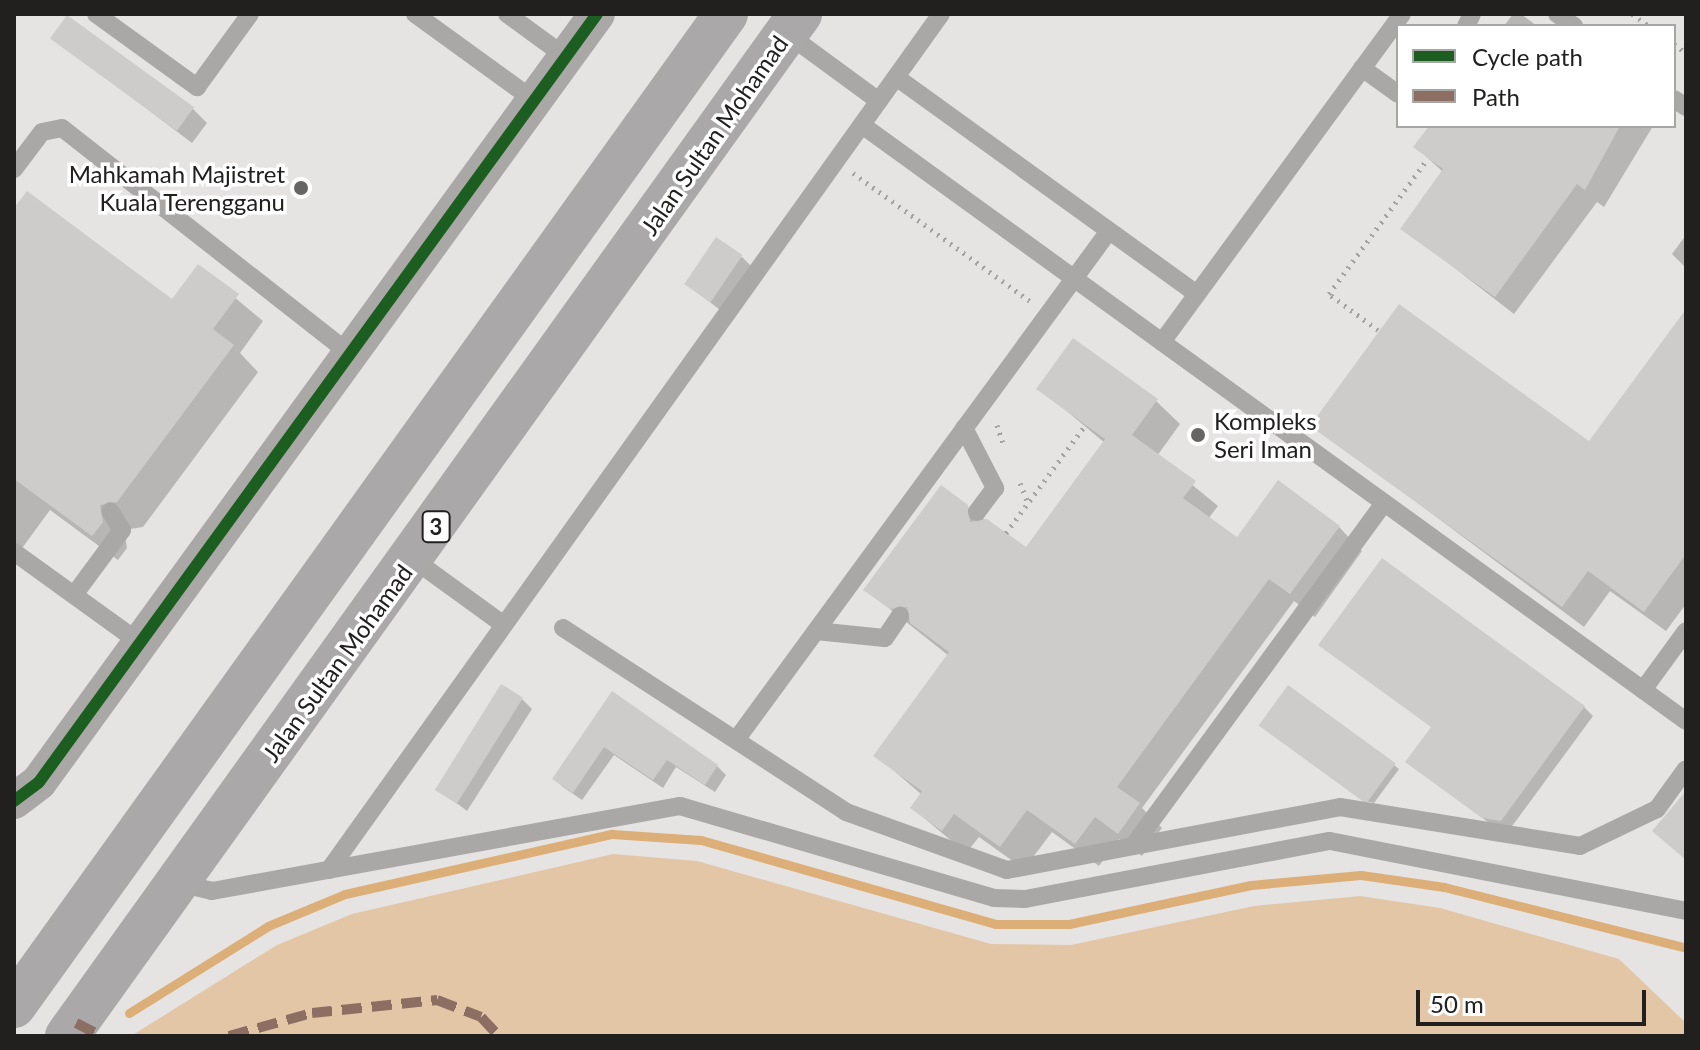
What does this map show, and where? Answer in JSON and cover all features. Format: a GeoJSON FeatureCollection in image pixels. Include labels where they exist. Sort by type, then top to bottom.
{"type":"FeatureCollection","features":[{"type":"Feature","properties":{"kind":"highway"},"geometry":{"type":"LineString","coordinates":[[14,1006],[726,14]]}},
{"type":"Feature","properties":{"kind":"highway","name":"Jalan Sultan Mohamad"},"geometry":{"type":"LineString","coordinates":[[67,1036],[413,559],[793,24]]}},
{"type":"Feature","properties":{"kind":"street"},"geometry":{"type":"LineString","coordinates":[[14,801],[39,782],[597,14]]}},
{"type":"Feature","properties":{"kind":"lane"},"geometry":{"type":"LineString","coordinates":[[96,14],[197,87],[250,14]]}},
{"type":"Feature","properties":{"kind":"lane"},"geometry":{"type":"LineString","coordinates":[[415,14],[534,100]]}},
{"type":"Feature","properties":{"kind":"lane"},"geometry":{"type":"LineString","coordinates":[[507,14],[566,57]]}},
{"type":"Feature","properties":{"kind":"lane"},"geometry":{"type":"LineString","coordinates":[[329,870],[941,14]]}},
{"type":"Feature","properties":{"kind":"lane"},"geometry":{"type":"LineString","coordinates":[[1162,342],[1402,14]]}},
{"type":"Feature","properties":{"kind":"lane"},"geometry":{"type":"LineString","coordinates":[[793,24],[879,101]]}},
{"type":"Feature","properties":{"kind":"lane"},"geometry":{"type":"LineString","coordinates":[[1362,68],[1396,93]]}},
{"type":"Feature","properties":{"kind":"lane"},"geometry":{"type":"LineString","coordinates":[[896,77],[1197,294]]}},
{"type":"Feature","properties":{"kind":"lane"},"geometry":{"type":"LineString","coordinates":[[862,125],[1686,721]]}},
{"type":"Feature","properties":{"kind":"lane"},"geometry":{"type":"LineString","coordinates":[[14,169],[42,132],[62,128],[350,354]]}},
{"type":"Feature","properties":{"kind":"lane"},"geometry":{"type":"LineString","coordinates":[[736,740],[1109,231]]}},
{"type":"Feature","properties":{"kind":"lane"},"geometry":{"type":"LineString","coordinates":[[964,428],[995,488],[977,512]]}},
{"type":"Feature","properties":{"kind":"lane"},"geometry":{"type":"LineString","coordinates":[[1133,846],[1384,503]]}},
{"type":"Feature","properties":{"kind":"lane"},"geometry":{"type":"LineString","coordinates":[[74,595],[122,530],[110,511]]}},
{"type":"Feature","properties":{"kind":"lane"},"geometry":{"type":"LineString","coordinates":[[14,552],[140,643]]}},
{"type":"Feature","properties":{"kind":"lane"},"geometry":{"type":"LineString","coordinates":[[413,559],[504,625]]}},
{"type":"Feature","properties":{"kind":"lane"},"geometry":{"type":"LineString","coordinates":[[816,631],[885,638],[900,616]]}},
{"type":"Feature","properties":{"kind":"lane"},"geometry":{"type":"LineString","coordinates":[[563,628],[846,812],[1007,870],[1340,807],[1580,846],[1657,809],[1686,769]]}},
{"type":"Feature","properties":{"kind":"lane"},"geometry":{"type":"LineString","coordinates":[[1643,690],[1686,631]]}},
{"type":"Feature","properties":{"kind":"lane"},"geometry":{"type":"LineString","coordinates":[[176,882],[212,891],[680,806],[994,898],[1025,899],[1330,841],[1686,911]]}},
{"type":"Feature","properties":{"kind":"path"},"geometry":{"type":"LineString","coordinates":[[1378,330],[1329,294],[1428,158]]}},
{"type":"Feature","properties":{"kind":"path"},"geometry":{"type":"LineString","coordinates":[[836,161],[1048,314]]}},
{"type":"Feature","properties":{"kind":"path"},"geometry":{"type":"LineString","coordinates":[[1004,415],[995,427],[1006,452]]}},
{"type":"Feature","properties":{"kind":"path"},"geometry":{"type":"LineString","coordinates":[[1006,533],[1086,424]]}},
{"type":"Feature","properties":{"kind":"path"},"geometry":{"type":"LineString","coordinates":[[1017,477],[1028,503]]}},
{"type":"Feature","properties":{"kind":"shaded area"},"geometry":{"type":"Polygon","coordinates":[[[613,854],[697,861],[991,944],[1071,945],[1254,906],[1360,896],[1440,908],[1619,959],[1686,1023],[1686,1036],[131,1036],[277,945],[352,914],[613,854]]]}},
{"type":"Feature","properties":{"kind":"building"},"geometry":{"type":"Polygon","coordinates":[[[67,15],[194,107],[177,131],[50,38],[67,15]]]}},
{"type":"Feature","properties":{"kind":"building"},"geometry":{"type":"Polygon","coordinates":[[[1427,128],[1619,128],[1585,190],[1577,184],[1495,297],[1400,229],[1443,169],[1413,147],[1427,128]]]}},
{"type":"Feature","properties":{"kind":"building"},"geometry":{"type":"Polygon","coordinates":[[[27,191],[172,299],[198,264],[239,294],[213,329],[234,345],[117,502],[100,505],[103,522],[92,536],[14,479],[14,208],[27,191]]]}},
{"type":"Feature","properties":{"kind":"building"},"geometry":{"type":"Polygon","coordinates":[[[716,237],[743,255],[711,302],[684,284],[716,237]]]}},
{"type":"Feature","properties":{"kind":"building"},"geometry":{"type":"Polygon","coordinates":[[[1399,304],[1589,441],[1686,309],[1686,554],[1644,612],[1588,571],[1562,607],[1310,426],[1399,304]]]}},
{"type":"Feature","properties":{"kind":"building"},"geometry":{"type":"Polygon","coordinates":[[[1073,338],[1158,399],[1132,435],[1196,481],[1183,498],[1237,537],[1278,480],[1340,526],[1290,594],[1269,579],[1117,787],[1140,803],[1118,834],[1095,817],[1075,844],[1027,810],[1000,847],[954,814],[942,831],[910,808],[922,791],[873,756],[949,652],[910,623],[907,607],[890,609],[863,590],[941,485],[968,505],[970,522],[987,519],[1026,547],[1105,439],[1036,389],[1073,338]]]}},
{"type":"Feature","properties":{"kind":"building"},"geometry":{"type":"Polygon","coordinates":[[[1382,558],[1585,706],[1501,821],[1482,818],[1405,762],[1431,727],[1318,645],[1382,558]]]}},
{"type":"Feature","properties":{"kind":"building"},"geometry":{"type":"Polygon","coordinates":[[[501,684],[523,698],[457,804],[435,790],[501,684]]]}},
{"type":"Feature","properties":{"kind":"building"},"geometry":{"type":"Polygon","coordinates":[[[1288,685],[1396,763],[1366,804],[1259,725],[1288,685]]]}},
{"type":"Feature","properties":{"kind":"building"},"geometry":{"type":"Polygon","coordinates":[[[612,691],[718,765],[705,785],[667,760],[653,780],[604,747],[573,793],[552,779],[612,691]]]}},
{"type":"Feature","properties":{"kind":"building"},"geometry":{"type":"Polygon","coordinates":[[[1686,791],[1686,860],[1652,831],[1686,791]]]}},
{"type":"Feature","properties":{"kind":"waterway"},"geometry":{"type":"LineString","coordinates":[[129,1013],[268,926],[345,894],[612,834],[701,840],[995,924],[1069,924],[1251,885],[1361,875],[1444,887],[1686,948]]}},
{"type":"Feature","properties":{"kind":"marked path"},"geometry":{"type":"LineString","coordinates":[[229,1036],[312,1013],[437,1000],[481,1017],[499,1036]]}},
{"type":"Feature","properties":{"kind":"marked path"},"geometry":{"type":"LineString","coordinates":[[76,1023],[101,1036]]}},
{"type":"Feature","properties":{"kind":"cycle path"},"geometry":{"type":"LineString","coordinates":[[14,801],[39,782],[597,14]]}},
{"type":"Feature","properties":{"kind":"place","name":"Mahkamah Majistret Kuala Terengganu"},"geometry":{"type":"Point","coordinates":[301,188]}},
{"type":"Feature","properties":{"kind":"place","name":"Kompleks Seri Iman"},"geometry":{"type":"Point","coordinates":[1198,435]}}]}
